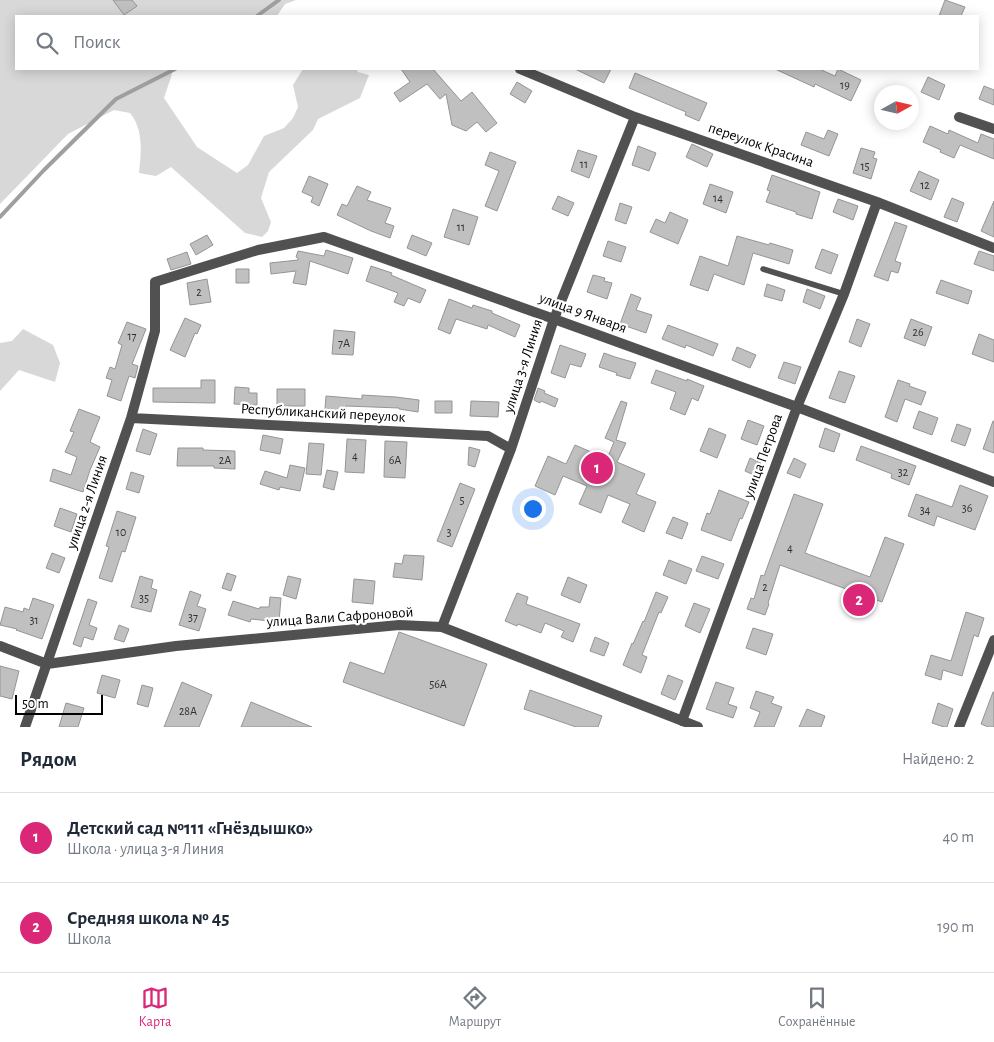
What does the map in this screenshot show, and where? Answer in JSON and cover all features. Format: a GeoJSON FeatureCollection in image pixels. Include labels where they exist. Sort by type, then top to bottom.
{"type":"FeatureCollection","features":[{"type":"Feature","properties":{"kind":"street","name":"переулок Красина"},"geometry":{"type":"LineString","coordinates":[[522,70],[635,117],[877,202],[994,248]]}},
{"type":"Feature","properties":{"kind":"street","name":"улица 3-я Линия"},"geometry":{"type":"LineString","coordinates":[[442,627],[511,449],[554,319],[635,117]]}},
{"type":"Feature","properties":{"kind":"street"},"geometry":{"type":"LineString","coordinates":[[959,117],[994,129]]}},
{"type":"Feature","properties":{"kind":"street","name":"улица Петрова"},"geometry":{"type":"LineString","coordinates":[[682,721],[797,407],[844,294],[877,202]]}},
{"type":"Feature","properties":{"kind":"street","name":"улица 9 Января"},"geometry":{"type":"LineString","coordinates":[[155,282],[258,250],[324,237],[797,407],[994,482]]}},
{"type":"Feature","properties":{"kind":"street","name":"улица 2-я Линия"},"geometry":{"type":"LineString","coordinates":[[25,727],[131,418],[154,332],[155,282]]}},
{"type":"Feature","properties":{"kind":"street","name":"Республиканский переулок"},"geometry":{"type":"LineString","coordinates":[[131,418],[488,436],[511,449]]}},
{"type":"Feature","properties":{"kind":"street","name":"улица Вали Сафроновой"},"geometry":{"type":"LineString","coordinates":[[0,646],[47,664],[176,646],[399,624],[442,627],[698,727]]}},
{"type":"Feature","properties":{"kind":"street"},"geometry":{"type":"LineString","coordinates":[[959,727],[994,640]]}},
{"type":"Feature","properties":{"kind":"lane"},"geometry":{"type":"LineString","coordinates":[[763,269],[844,294]]}},
{"type":"Feature","properties":{"kind":"shaded area"},"geometry":{"type":"Polygon","coordinates":[[[0,0],[296,0],[285,4],[278,15],[15,15],[15,70],[169,70],[172,74],[164,98],[197,147],[237,173],[248,165],[264,136],[284,128],[293,118],[298,107],[293,85],[302,70],[357,70],[369,75],[360,98],[318,119],[313,130],[269,172],[261,198],[271,222],[268,231],[262,237],[245,233],[171,167],[156,176],[139,173],[140,134],[138,127],[130,113],[114,110],[68,134],[0,204],[0,0]]]}},
{"type":"Feature","properties":{"kind":"shaded area"},"geometry":{"type":"Polygon","coordinates":[[[23,329],[53,345],[60,363],[55,382],[19,370],[0,391],[0,343],[12,341],[23,329]]]}},
{"type":"Feature","properties":{"kind":"building"},"geometry":{"type":"Polygon","coordinates":[[[113,0],[132,0],[137,6],[124,15],[113,0]]]}},
{"type":"Feature","properties":{"kind":"building"},"geometry":{"type":"Polygon","coordinates":[[[945,0],[965,7],[961,15],[939,15],[945,0]]]}},
{"type":"Feature","properties":{"kind":"building"},"geometry":{"type":"Polygon","coordinates":[[[402,70],[434,70],[461,101],[472,92],[497,123],[486,132],[477,122],[466,131],[452,125],[446,94],[440,99],[427,84],[400,102],[394,93],[410,82],[402,70]]]}},
{"type":"Feature","properties":{"kind":"building"},"geometry":{"type":"Polygon","coordinates":[[[577,70],[610,70],[604,83],[577,70]]]}},
{"type":"Feature","properties":{"kind":"building"},"geometry":{"type":"Polygon","coordinates":[[[777,70],[821,70],[835,76],[838,70],[840,70],[861,80],[851,101],[815,84],[814,87],[777,70]]]}},
{"type":"Feature","properties":{"kind":"building"},"geometry":{"type":"Polygon","coordinates":[[[635,73],[707,103],[699,121],[685,115],[686,112],[629,88],[635,73]]]}},
{"type":"Feature","properties":{"kind":"building"},"geometry":{"type":"Polygon","coordinates":[[[928,77],[945,85],[939,100],[921,92],[928,77]]]}},
{"type":"Feature","properties":{"kind":"building"},"geometry":{"type":"Polygon","coordinates":[[[517,82],[532,91],[525,103],[510,94],[517,82]]]}},
{"type":"Feature","properties":{"kind":"building"},"geometry":{"type":"Polygon","coordinates":[[[984,86],[994,90],[994,105],[979,99],[984,86]]]}},
{"type":"Feature","properties":{"kind":"building"},"geometry":{"type":"Polygon","coordinates":[[[930,126],[948,134],[949,130],[978,143],[981,134],[994,139],[994,159],[960,145],[954,158],[940,152],[941,150],[923,142],[930,126]]]}},
{"type":"Feature","properties":{"kind":"building"},"geometry":{"type":"Polygon","coordinates":[[[828,130],[838,134],[829,156],[801,145],[806,132],[824,139],[828,130]]]}},
{"type":"Feature","properties":{"kind":"building"},"geometry":{"type":"Polygon","coordinates":[[[692,144],[713,154],[707,167],[686,157],[692,144]]]}},
{"type":"Feature","properties":{"kind":"building"},"geometry":{"type":"Polygon","coordinates":[[[638,146],[656,153],[649,171],[632,165],[638,146]]]}},
{"type":"Feature","properties":{"kind":"building"},"geometry":{"type":"Polygon","coordinates":[[[861,148],[875,152],[873,158],[877,159],[871,179],[853,173],[861,148]]]}},
{"type":"Feature","properties":{"kind":"building"},"geometry":{"type":"Polygon","coordinates":[[[578,150],[597,156],[589,178],[571,171],[578,150]]]}},
{"type":"Feature","properties":{"kind":"building"},"geometry":{"type":"Polygon","coordinates":[[[490,152],[516,162],[497,211],[485,206],[499,171],[485,165],[490,152]]]}},
{"type":"Feature","properties":{"kind":"building"},"geometry":{"type":"Polygon","coordinates":[[[919,171],[939,180],[931,200],[910,191],[919,171]]]}},
{"type":"Feature","properties":{"kind":"building"},"geometry":{"type":"Polygon","coordinates":[[[772,175],[820,192],[812,219],[766,202],[770,191],[767,190],[772,175]]]}},
{"type":"Feature","properties":{"kind":"building"},"geometry":{"type":"Polygon","coordinates":[[[309,176],[328,184],[319,206],[311,202],[313,197],[302,192],[309,176]]]}},
{"type":"Feature","properties":{"kind":"building"},"geometry":{"type":"Polygon","coordinates":[[[710,184],[733,192],[726,213],[703,204],[710,184]]]}},
{"type":"Feature","properties":{"kind":"building"},"geometry":{"type":"Polygon","coordinates":[[[357,186],[371,192],[367,200],[391,208],[385,223],[394,226],[390,238],[337,215],[342,204],[347,206],[357,186]]]}},
{"type":"Feature","properties":{"kind":"building"},"geometry":{"type":"Polygon","coordinates":[[[558,196],[574,203],[568,216],[552,209],[558,196]]]}},
{"type":"Feature","properties":{"kind":"building"},"geometry":{"type":"Polygon","coordinates":[[[952,198],[964,203],[957,222],[944,217],[952,198]]]}},
{"type":"Feature","properties":{"kind":"building"},"geometry":{"type":"Polygon","coordinates":[[[838,199],[858,206],[853,220],[833,212],[838,199]]]}},
{"type":"Feature","properties":{"kind":"building"},"geometry":{"type":"Polygon","coordinates":[[[994,201],[994,237],[981,231],[994,201]]]}},
{"type":"Feature","properties":{"kind":"building"},"geometry":{"type":"Polygon","coordinates":[[[620,203],[632,207],[626,224],[615,220],[620,203]]]}},
{"type":"Feature","properties":{"kind":"building"},"geometry":{"type":"Polygon","coordinates":[[[453,209],[478,217],[469,245],[444,237],[453,209]]]}},
{"type":"Feature","properties":{"kind":"building"},"geometry":{"type":"Polygon","coordinates":[[[670,212],[688,220],[678,244],[650,232],[656,219],[665,223],[670,212]]]}},
{"type":"Feature","properties":{"kind":"building"},"geometry":{"type":"Polygon","coordinates":[[[895,222],[907,226],[895,261],[901,263],[898,273],[891,271],[888,281],[874,276],[895,222]]]}},
{"type":"Feature","properties":{"kind":"building"},"geometry":{"type":"Polygon","coordinates":[[[207,235],[213,245],[196,255],[190,244],[207,235]]]}},
{"type":"Feature","properties":{"kind":"building"},"geometry":{"type":"Polygon","coordinates":[[[412,235],[432,243],[426,256],[407,248],[412,235]]]}},
{"type":"Feature","properties":{"kind":"building"},"geometry":{"type":"Polygon","coordinates":[[[737,236],[793,250],[789,264],[753,253],[744,285],[714,274],[708,291],[690,285],[700,256],[728,266],[737,236]]]}},
{"type":"Feature","properties":{"kind":"building"},"geometry":{"type":"Polygon","coordinates":[[[608,241],[626,247],[621,262],[603,256],[608,241]]]}},
{"type":"Feature","properties":{"kind":"building"},"geometry":{"type":"Polygon","coordinates":[[[822,249],[838,255],[831,274],[815,268],[822,249]]]}},
{"type":"Feature","properties":{"kind":"building"},"geometry":{"type":"Polygon","coordinates":[[[326,250],[353,258],[348,274],[310,261],[306,285],[293,283],[296,271],[271,274],[270,263],[298,260],[296,257],[298,251],[324,256],[326,250]]]}},
{"type":"Feature","properties":{"kind":"building"},"geometry":{"type":"Polygon","coordinates":[[[979,251],[994,256],[994,271],[974,264],[979,251]]]}},
{"type":"Feature","properties":{"kind":"building"},"geometry":{"type":"Polygon","coordinates":[[[187,252],[191,264],[171,270],[167,259],[187,252]]]}},
{"type":"Feature","properties":{"kind":"building"},"geometry":{"type":"Polygon","coordinates":[[[371,266],[392,273],[391,275],[426,290],[420,303],[408,298],[404,306],[394,302],[398,293],[366,281],[371,266]]]}},
{"type":"Feature","properties":{"kind":"building"},"geometry":{"type":"Polygon","coordinates":[[[236,269],[249,269],[249,283],[236,283],[236,269]]]}},
{"type":"Feature","properties":{"kind":"building"},"geometry":{"type":"Polygon","coordinates":[[[593,275],[605,278],[604,281],[612,283],[607,299],[587,292],[593,275]]]}},
{"type":"Feature","properties":{"kind":"building"},"geometry":{"type":"Polygon","coordinates":[[[207,279],[211,302],[190,305],[187,283],[207,279]]]}},
{"type":"Feature","properties":{"kind":"building"},"geometry":{"type":"Polygon","coordinates":[[[941,280],[972,291],[968,304],[936,293],[941,280]]]}},
{"type":"Feature","properties":{"kind":"building"},"geometry":{"type":"Polygon","coordinates":[[[767,284],[785,290],[782,301],[764,296],[767,284]]]}},
{"type":"Feature","properties":{"kind":"building"},"geometry":{"type":"Polygon","coordinates":[[[807,289],[825,296],[820,309],[803,302],[807,289]]]}},
{"type":"Feature","properties":{"kind":"building"},"geometry":{"type":"Polygon","coordinates":[[[631,294],[641,298],[636,310],[652,315],[646,333],[620,324],[631,294]]]}},
{"type":"Feature","properties":{"kind":"building"},"geometry":{"type":"Polygon","coordinates":[[[449,299],[472,308],[473,305],[492,311],[492,313],[520,325],[515,337],[488,325],[487,329],[456,319],[450,334],[438,329],[449,299]]]}},
{"type":"Feature","properties":{"kind":"building"},"geometry":{"type":"Polygon","coordinates":[[[185,318],[201,325],[197,334],[195,333],[185,357],[170,350],[185,318]]]}},
{"type":"Feature","properties":{"kind":"building"},"geometry":{"type":"Polygon","coordinates":[[[857,319],[870,324],[861,347],[849,342],[857,319]]]}},
{"type":"Feature","properties":{"kind":"building"},"geometry":{"type":"Polygon","coordinates":[[[911,319],[932,327],[925,346],[904,338],[911,319]]]}},
{"type":"Feature","properties":{"kind":"building"},"geometry":{"type":"Polygon","coordinates":[[[127,322],[146,329],[132,364],[138,366],[135,378],[129,376],[121,401],[107,396],[112,380],[106,378],[110,367],[115,369],[122,345],[118,343],[127,322]]]}},
{"type":"Feature","properties":{"kind":"building"},"geometry":{"type":"Polygon","coordinates":[[[668,325],[718,344],[713,356],[686,345],[685,348],[662,339],[668,325]]]}},
{"type":"Feature","properties":{"kind":"building"},"geometry":{"type":"Polygon","coordinates":[[[334,330],[355,332],[353,355],[332,354],[334,330]]]}},
{"type":"Feature","properties":{"kind":"building"},"geometry":{"type":"Polygon","coordinates":[[[979,334],[994,340],[994,362],[972,354],[979,334]]]}},
{"type":"Feature","properties":{"kind":"building"},"geometry":{"type":"Polygon","coordinates":[[[560,345],[586,354],[581,367],[570,364],[565,378],[551,373],[560,345]]]}},
{"type":"Feature","properties":{"kind":"building"},"geometry":{"type":"Polygon","coordinates":[[[737,347],[756,355],[750,368],[732,360],[737,347]]]}},
{"type":"Feature","properties":{"kind":"building"},"geometry":{"type":"Polygon","coordinates":[[[604,353],[636,363],[630,379],[599,367],[604,353]]]}},
{"type":"Feature","properties":{"kind":"building"},"geometry":{"type":"Polygon","coordinates":[[[784,362],[801,367],[795,384],[778,378],[784,362]]]}},
{"type":"Feature","properties":{"kind":"building"},"geometry":{"type":"Polygon","coordinates":[[[656,370],[704,386],[698,401],[692,398],[685,415],[670,409],[676,392],[651,383],[656,370]]]}},
{"type":"Feature","properties":{"kind":"building"},"geometry":{"type":"Polygon","coordinates":[[[839,371],[855,376],[845,403],[829,398],[839,371]]]}},
{"type":"Feature","properties":{"kind":"building"},"geometry":{"type":"Polygon","coordinates":[[[201,380],[215,380],[215,403],[153,402],[153,388],[201,388],[201,380]]]}},
{"type":"Feature","properties":{"kind":"building"},"geometry":{"type":"Polygon","coordinates":[[[898,380],[926,392],[921,405],[905,399],[897,422],[885,417],[898,380]]]}},
{"type":"Feature","properties":{"kind":"building"},"geometry":{"type":"Polygon","coordinates":[[[235,387],[249,388],[249,393],[257,393],[257,405],[234,404],[235,387]]]}},
{"type":"Feature","properties":{"kind":"building"},"geometry":{"type":"Polygon","coordinates":[[[538,388],[558,399],[555,407],[534,400],[538,388]]]}},
{"type":"Feature","properties":{"kind":"building"},"geometry":{"type":"Polygon","coordinates":[[[277,389],[305,389],[305,406],[277,406],[277,389]]]}},
{"type":"Feature","properties":{"kind":"building"},"geometry":{"type":"Polygon","coordinates":[[[362,395],[419,400],[418,412],[399,408],[346,406],[345,410],[325,409],[326,396],[362,399],[362,395]]]}},
{"type":"Feature","properties":{"kind":"building"},"geometry":{"type":"Polygon","coordinates":[[[435,401],[452,401],[452,413],[435,413],[435,401]]]}},
{"type":"Feature","properties":{"kind":"building"},"geometry":{"type":"Polygon","coordinates":[[[471,401],[499,402],[498,417],[470,416],[471,401]]]}},
{"type":"Feature","properties":{"kind":"building"},"geometry":{"type":"Polygon","coordinates":[[[621,401],[627,403],[616,440],[626,443],[617,462],[645,474],[636,494],[656,502],[644,532],[622,522],[630,504],[608,495],[601,513],[579,504],[587,486],[563,476],[555,495],[535,486],[548,456],[566,464],[575,445],[607,459],[614,442],[605,438],[621,401]]]}},
{"type":"Feature","properties":{"kind":"building"},"geometry":{"type":"Polygon","coordinates":[[[79,409],[100,417],[90,442],[100,447],[83,492],[50,481],[53,469],[71,475],[77,457],[65,452],[74,432],[70,431],[79,409]]]}},
{"type":"Feature","properties":{"kind":"building"},"geometry":{"type":"Polygon","coordinates":[[[919,411],[938,418],[932,435],[913,428],[919,411]]]}},
{"type":"Feature","properties":{"kind":"building"},"geometry":{"type":"Polygon","coordinates":[[[748,420],[764,426],[757,445],[741,439],[748,420]]]}},
{"type":"Feature","properties":{"kind":"building"},"geometry":{"type":"Polygon","coordinates":[[[994,421],[994,453],[983,449],[994,421]]]}},
{"type":"Feature","properties":{"kind":"building"},"geometry":{"type":"Polygon","coordinates":[[[957,424],[971,429],[965,446],[951,441],[957,424]]]}},
{"type":"Feature","properties":{"kind":"building"},"geometry":{"type":"Polygon","coordinates":[[[709,428],[726,435],[717,458],[700,451],[709,428]]]}},
{"type":"Feature","properties":{"kind":"building"},"geometry":{"type":"Polygon","coordinates":[[[825,428],[840,434],[834,452],[819,447],[825,428]]]}},
{"type":"Feature","properties":{"kind":"building"},"geometry":{"type":"Polygon","coordinates":[[[143,429],[157,434],[150,455],[136,451],[143,429]]]}},
{"type":"Feature","properties":{"kind":"building"},"geometry":{"type":"Polygon","coordinates":[[[263,435],[283,439],[280,454],[260,450],[263,435]]]}},
{"type":"Feature","properties":{"kind":"building"},"geometry":{"type":"Polygon","coordinates":[[[347,439],[366,440],[364,473],[345,472],[347,439]]]}},
{"type":"Feature","properties":{"kind":"building"},"geometry":{"type":"Polygon","coordinates":[[[385,441],[407,442],[405,478],[384,477],[385,441]]]}},
{"type":"Feature","properties":{"kind":"building"},"geometry":{"type":"Polygon","coordinates":[[[309,443],[324,444],[321,475],[306,474],[309,443]]]}},
{"type":"Feature","properties":{"kind":"building"},"geometry":{"type":"Polygon","coordinates":[[[861,446],[916,466],[909,485],[891,478],[892,474],[856,460],[861,446]]]}},
{"type":"Feature","properties":{"kind":"building"},"geometry":{"type":"Polygon","coordinates":[[[469,447],[480,450],[475,467],[468,465],[469,447]]]}},
{"type":"Feature","properties":{"kind":"building"},"geometry":{"type":"Polygon","coordinates":[[[178,448],[235,451],[235,469],[214,468],[214,466],[177,466],[178,448]]]}},
{"type":"Feature","properties":{"kind":"building"},"geometry":{"type":"Polygon","coordinates":[[[750,458],[761,463],[756,476],[745,471],[750,458]]]}},
{"type":"Feature","properties":{"kind":"building"},"geometry":{"type":"Polygon","coordinates":[[[794,458],[806,464],[800,478],[787,473],[794,458]]]}},
{"type":"Feature","properties":{"kind":"building"},"geometry":{"type":"Polygon","coordinates":[[[290,465],[305,468],[300,491],[280,487],[279,490],[260,484],[265,471],[287,478],[290,465]]]}},
{"type":"Feature","properties":{"kind":"building"},"geometry":{"type":"Polygon","coordinates":[[[327,470],[338,472],[334,490],[323,487],[327,470]]]}},
{"type":"Feature","properties":{"kind":"building"},"geometry":{"type":"Polygon","coordinates":[[[131,472],[144,476],[139,493],[126,489],[131,472]]]}},
{"type":"Feature","properties":{"kind":"building"},"geometry":{"type":"Polygon","coordinates":[[[460,483],[475,489],[452,547],[437,541],[460,483]]]}},
{"type":"Feature","properties":{"kind":"building"},"geometry":{"type":"Polygon","coordinates":[[[960,485],[988,496],[975,530],[937,516],[934,526],[908,516],[916,494],[952,507],[960,485]]]}},
{"type":"Feature","properties":{"kind":"building"},"geometry":{"type":"Polygon","coordinates":[[[719,490],[749,502],[731,541],[701,530],[707,513],[710,514],[719,490]]]}},
{"type":"Feature","properties":{"kind":"building"},"geometry":{"type":"Polygon","coordinates":[[[794,494],[823,504],[805,553],[870,577],[885,537],[904,544],[882,602],[780,565],[765,615],[747,609],[751,598],[754,599],[761,575],[764,576],[794,494]]]}},
{"type":"Feature","properties":{"kind":"building"},"geometry":{"type":"Polygon","coordinates":[[[60,508],[77,514],[71,532],[54,526],[60,508]]]}},
{"type":"Feature","properties":{"kind":"building"},"geometry":{"type":"Polygon","coordinates":[[[117,511],[136,517],[125,552],[122,551],[112,582],[99,578],[109,547],[106,546],[117,511]]]}},
{"type":"Feature","properties":{"kind":"building"},"geometry":{"type":"Polygon","coordinates":[[[673,517],[688,523],[682,539],[666,533],[673,517]]]}},
{"type":"Feature","properties":{"kind":"building"},"geometry":{"type":"Polygon","coordinates":[[[52,553],[65,558],[59,573],[46,568],[52,553]]]}},
{"type":"Feature","properties":{"kind":"building"},"geometry":{"type":"Polygon","coordinates":[[[404,555],[424,556],[422,580],[393,577],[395,563],[402,564],[404,555]]]}},
{"type":"Feature","properties":{"kind":"building"},"geometry":{"type":"Polygon","coordinates":[[[702,556],[724,564],[718,579],[696,571],[702,556]]]}},
{"type":"Feature","properties":{"kind":"building"},"geometry":{"type":"Polygon","coordinates":[[[669,560],[692,569],[686,584],[663,575],[669,560]]]}},
{"type":"Feature","properties":{"kind":"building"},"geometry":{"type":"Polygon","coordinates":[[[227,573],[236,576],[231,591],[222,588],[227,573]]]}},
{"type":"Feature","properties":{"kind":"building"},"geometry":{"type":"Polygon","coordinates":[[[140,576],[153,580],[151,588],[157,590],[151,612],[131,607],[140,576]]]}},
{"type":"Feature","properties":{"kind":"building"},"geometry":{"type":"Polygon","coordinates":[[[288,576],[301,579],[296,599],[283,595],[288,576]]]}},
{"type":"Feature","properties":{"kind":"building"},"geometry":{"type":"Polygon","coordinates":[[[568,577],[587,585],[580,603],[561,595],[568,577]]]}},
{"type":"Feature","properties":{"kind":"building"},"geometry":{"type":"Polygon","coordinates":[[[354,579],[375,581],[373,604],[352,602],[354,579]]]}},
{"type":"Feature","properties":{"kind":"building"},"geometry":{"type":"Polygon","coordinates":[[[190,591],[201,595],[197,606],[206,609],[199,631],[179,625],[190,591]]]}},
{"type":"Feature","properties":{"kind":"building"},"geometry":{"type":"Polygon","coordinates":[[[656,592],[668,597],[661,613],[659,612],[642,655],[647,657],[641,673],[623,665],[656,592]]]}},
{"type":"Feature","properties":{"kind":"building"},"geometry":{"type":"Polygon","coordinates":[[[517,593],[528,597],[526,604],[580,624],[573,642],[561,637],[564,631],[545,623],[541,633],[505,621],[517,593]]]}},
{"type":"Feature","properties":{"kind":"building"},"geometry":{"type":"Polygon","coordinates":[[[270,597],[281,598],[279,622],[251,619],[250,622],[228,615],[233,601],[259,609],[260,607],[269,607],[270,597]]]}},
{"type":"Feature","properties":{"kind":"building"},"geometry":{"type":"Polygon","coordinates":[[[33,598],[54,605],[42,639],[17,629],[0,625],[5,607],[23,612],[24,608],[29,610],[33,598]]]}},
{"type":"Feature","properties":{"kind":"building"},"geometry":{"type":"Polygon","coordinates":[[[88,599],[97,602],[89,625],[97,628],[93,640],[84,637],[81,647],[73,644],[88,599]]]}},
{"type":"Feature","properties":{"kind":"building"},"geometry":{"type":"Polygon","coordinates":[[[694,603],[710,609],[700,633],[685,626],[694,603]]]}},
{"type":"Feature","properties":{"kind":"building"},"geometry":{"type":"Polygon","coordinates":[[[966,612],[984,618],[978,637],[974,635],[962,676],[943,670],[941,680],[925,675],[931,655],[951,661],[966,612]]]}},
{"type":"Feature","properties":{"kind":"building"},"geometry":{"type":"Polygon","coordinates":[[[119,625],[129,629],[124,642],[114,639],[119,625]]]}},
{"type":"Feature","properties":{"kind":"building"},"geometry":{"type":"Polygon","coordinates":[[[753,628],[773,634],[766,655],[746,648],[753,628]]]}},
{"type":"Feature","properties":{"kind":"building"},"geometry":{"type":"Polygon","coordinates":[[[399,632],[487,664],[464,726],[343,682],[350,662],[384,674],[399,632]]]}},
{"type":"Feature","properties":{"kind":"building"},"geometry":{"type":"Polygon","coordinates":[[[595,637],[609,643],[604,656],[590,651],[595,637]]]}},
{"type":"Feature","properties":{"kind":"building"},"geometry":{"type":"Polygon","coordinates":[[[0,666],[19,671],[12,699],[0,696],[0,666]]]}},
{"type":"Feature","properties":{"kind":"building"},"geometry":{"type":"Polygon","coordinates":[[[102,675],[120,680],[115,698],[97,693],[102,675]]]}},
{"type":"Feature","properties":{"kind":"building"},"geometry":{"type":"Polygon","coordinates":[[[668,675],[683,681],[675,700],[661,694],[668,675]]]}},
{"type":"Feature","properties":{"kind":"building"},"geometry":{"type":"Polygon","coordinates":[[[182,682],[212,695],[199,727],[164,727],[182,682]]]}},
{"type":"Feature","properties":{"kind":"building"},"geometry":{"type":"Polygon","coordinates":[[[716,682],[734,688],[728,704],[737,707],[733,718],[706,709],[716,682]]]}},
{"type":"Feature","properties":{"kind":"building"},"geometry":{"type":"Polygon","coordinates":[[[142,685],[153,688],[148,707],[137,704],[142,685]]]}},
{"type":"Feature","properties":{"kind":"building"},"geometry":{"type":"Polygon","coordinates":[[[530,690],[602,716],[598,727],[576,727],[524,709],[530,690]]]}},
{"type":"Feature","properties":{"kind":"building"},"geometry":{"type":"Polygon","coordinates":[[[756,691],[774,697],[771,703],[782,707],[774,727],[754,727],[760,712],[750,708],[756,691]]]}},
{"type":"Feature","properties":{"kind":"building"},"geometry":{"type":"Polygon","coordinates":[[[993,692],[994,727],[988,727],[981,724],[993,692]]]}},
{"type":"Feature","properties":{"kind":"building"},"geometry":{"type":"Polygon","coordinates":[[[251,702],[312,727],[241,727],[251,702]]]}},
{"type":"Feature","properties":{"kind":"building"},"geometry":{"type":"Polygon","coordinates":[[[66,703],[84,708],[78,727],[59,727],[66,703]]]}},
{"type":"Feature","properties":{"kind":"building"},"geometry":{"type":"Polygon","coordinates":[[[938,703],[953,709],[947,727],[932,723],[938,703]]]}},
{"type":"Feature","properties":{"kind":"building"},"geometry":{"type":"Polygon","coordinates":[[[807,709],[825,716],[821,727],[799,727],[807,709]]]}},
{"type":"Feature","properties":{"kind":"waterway"},"geometry":{"type":"LineString","coordinates":[[258,15],[279,0]]}},
{"type":"Feature","properties":{"kind":"waterway"},"geometry":{"type":"LineString","coordinates":[[0,217],[44,170],[116,99],[173,70]]}},
{"type":"Feature","properties":{"kind":"place","name":"Детский сад №111 «Гнёздышко»"},"geometry":{"type":"Point","coordinates":[597,468]}},
{"type":"Feature","properties":{"kind":"place","name":"Средняя школа № 45"},"geometry":{"type":"Point","coordinates":[859,600]}}]}
